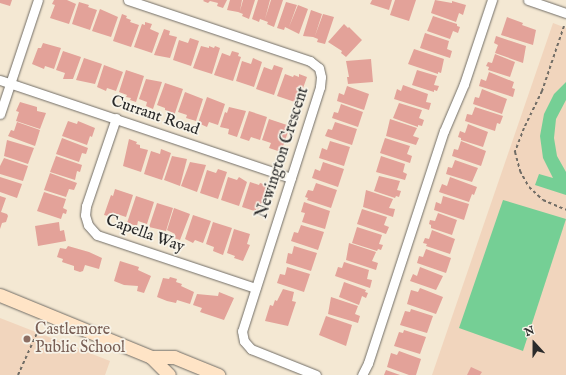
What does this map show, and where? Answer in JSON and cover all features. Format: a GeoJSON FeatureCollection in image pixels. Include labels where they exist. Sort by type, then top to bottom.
{"type":"FeatureCollection","features":[{"type":"Feature","properties":{"kind":"main road"},"geometry":{"type":"LineString","coordinates":[[0,295],[151,358],[169,375]]}},
{"type":"Feature","properties":{"kind":"main road"},"geometry":{"type":"LineString","coordinates":[[151,358],[174,357],[218,375]]}},
{"type":"Feature","properties":{"kind":"street"},"geometry":{"type":"LineString","coordinates":[[0,114],[38,0]]}},
{"type":"Feature","properties":{"kind":"street","name":"Newington Crescent"},"geometry":{"type":"LineString","coordinates":[[128,0],[310,61],[319,68],[321,76],[320,87],[242,331],[244,341],[251,349],[316,375]]}},
{"type":"Feature","properties":{"kind":"street"},"geometry":{"type":"LineString","coordinates":[[362,375],[368,363],[444,131],[464,84],[492,0]]}},
{"type":"Feature","properties":{"kind":"street"},"geometry":{"type":"LineString","coordinates":[[528,0],[566,13]]}},
{"type":"Feature","properties":{"kind":"street","name":"Currant Road"},"geometry":{"type":"LineString","coordinates":[[0,80],[291,178]]}},
{"type":"Feature","properties":{"kind":"street","name":"Capella Way"},"geometry":{"type":"LineString","coordinates":[[116,118],[86,206],[84,215],[88,225],[97,235],[255,288]]}},
{"type":"Feature","properties":{"kind":"path"},"geometry":{"type":"LineString","coordinates":[[564,26],[542,91],[524,128],[515,152],[520,171],[529,187],[543,200],[566,210]]}},
{"type":"Feature","properties":{"kind":"path"},"geometry":{"type":"LineString","coordinates":[[18,375],[37,333]]}},
{"type":"Feature","properties":{"kind":"shaded area"},"geometry":{"type":"Polygon","coordinates":[[[553,23],[566,28],[566,375],[432,375],[553,23]]]}},
{"type":"Feature","properties":{"kind":"shaded area","name":"Castlemore Public School"},"geometry":{"type":"Polygon","coordinates":[[[0,318],[110,361],[105,375],[0,375],[0,318]]]}},
{"type":"Feature","properties":{"kind":"green space"},"geometry":{"type":"Polygon","coordinates":[[[566,82],[566,100],[556,119],[554,138],[557,156],[566,172],[566,195],[535,185],[539,174],[553,178],[543,158],[540,136],[544,114],[554,94],[566,82]]]}},
{"type":"Feature","properties":{"kind":"green space"},"geometry":{"type":"Polygon","coordinates":[[[503,200],[566,219],[523,351],[459,328],[503,200]]]}},
{"type":"Feature","properties":{"kind":"building"},"geometry":{"type":"Polygon","coordinates":[[[0,0],[12,0],[10,6],[0,3],[0,0]]]}},
{"type":"Feature","properties":{"kind":"building"},"geometry":{"type":"Polygon","coordinates":[[[54,0],[67,0],[76,4],[69,24],[50,18],[55,5],[52,4],[54,0]]]}},
{"type":"Feature","properties":{"kind":"building"},"geometry":{"type":"Polygon","coordinates":[[[227,0],[223,8],[217,6],[218,3],[210,1],[208,3],[203,1],[227,0]]]}},
{"type":"Feature","properties":{"kind":"building"},"geometry":{"type":"Polygon","coordinates":[[[230,0],[242,0],[240,11],[243,0],[255,0],[249,19],[242,16],[243,14],[227,10],[230,0]]]}},
{"type":"Feature","properties":{"kind":"building"},"geometry":{"type":"Polygon","coordinates":[[[258,0],[270,0],[265,19],[271,0],[283,0],[274,27],[267,24],[268,22],[260,19],[259,22],[252,19],[258,0]]]}},
{"type":"Feature","properties":{"kind":"building"},"geometry":{"type":"Polygon","coordinates":[[[372,0],[392,0],[389,10],[370,4],[372,0]]]}},
{"type":"Feature","properties":{"kind":"building"},"geometry":{"type":"Polygon","coordinates":[[[395,0],[416,0],[409,21],[390,15],[395,0]]]}},
{"type":"Feature","properties":{"kind":"building"},"geometry":{"type":"Polygon","coordinates":[[[435,0],[452,3],[452,1],[466,5],[463,15],[459,13],[456,22],[431,13],[435,0]]]}},
{"type":"Feature","properties":{"kind":"building"},"geometry":{"type":"Polygon","coordinates":[[[79,2],[89,5],[88,7],[97,10],[90,30],[72,24],[79,2]]]}},
{"type":"Feature","properties":{"kind":"building"},"geometry":{"type":"Polygon","coordinates":[[[286,2],[297,5],[289,27],[298,5],[308,9],[299,34],[285,27],[284,30],[277,28],[286,2]]]}},
{"type":"Feature","properties":{"kind":"building"},"geometry":{"type":"Polygon","coordinates":[[[100,9],[118,17],[111,37],[92,31],[100,9]]]}},
{"type":"Feature","properties":{"kind":"building"},"geometry":{"type":"Polygon","coordinates":[[[311,10],[322,14],[315,36],[323,14],[334,17],[325,44],[317,42],[318,39],[313,37],[303,36],[311,10]]]}},
{"type":"Feature","properties":{"kind":"building"},"geometry":{"type":"Polygon","coordinates":[[[122,14],[131,20],[130,22],[139,25],[131,47],[113,41],[122,14]]]}},
{"type":"Feature","properties":{"kind":"building"},"geometry":{"type":"Polygon","coordinates":[[[433,16],[457,24],[457,26],[460,27],[458,33],[453,31],[450,39],[427,31],[433,16]]]}},
{"type":"Feature","properties":{"kind":"building"},"geometry":{"type":"Polygon","coordinates":[[[507,17],[536,30],[533,45],[501,35],[507,17]]]}},
{"type":"Feature","properties":{"kind":"building"},"geometry":{"type":"Polygon","coordinates":[[[145,22],[152,24],[150,29],[159,33],[152,53],[134,47],[142,24],[145,25],[145,22]]]}},
{"type":"Feature","properties":{"kind":"building"},"geometry":{"type":"Polygon","coordinates":[[[344,24],[362,40],[346,57],[341,53],[342,51],[328,42],[344,24]]]}},
{"type":"Feature","properties":{"kind":"building"},"geometry":{"type":"Polygon","coordinates":[[[164,29],[170,31],[169,35],[177,37],[170,58],[154,55],[164,29]]]}},
{"type":"Feature","properties":{"kind":"building"},"geometry":{"type":"Polygon","coordinates":[[[425,33],[449,41],[447,49],[452,51],[450,58],[420,48],[425,33]]]}},
{"type":"Feature","properties":{"kind":"building"},"geometry":{"type":"Polygon","coordinates":[[[496,36],[526,46],[523,63],[495,53],[498,45],[494,43],[496,36]]]}},
{"type":"Feature","properties":{"kind":"building"},"geometry":{"type":"Polygon","coordinates":[[[190,38],[199,41],[191,66],[173,60],[179,40],[188,43],[190,38]]]}},
{"type":"Feature","properties":{"kind":"building"},"geometry":{"type":"Polygon","coordinates":[[[43,43],[61,48],[54,69],[45,66],[44,69],[32,64],[38,48],[41,48],[43,43]]]}},
{"type":"Feature","properties":{"kind":"building"},"geometry":{"type":"Polygon","coordinates":[[[201,46],[209,48],[209,46],[214,48],[215,46],[220,48],[212,74],[193,68],[201,46]]]}},
{"type":"Feature","properties":{"kind":"building"},"geometry":{"type":"Polygon","coordinates":[[[414,49],[444,59],[441,73],[438,72],[438,74],[408,64],[414,49]]]}},
{"type":"Feature","properties":{"kind":"building"},"geometry":{"type":"Polygon","coordinates":[[[63,51],[81,57],[73,79],[63,79],[65,73],[56,70],[63,51]]]}},
{"type":"Feature","properties":{"kind":"building"},"geometry":{"type":"Polygon","coordinates":[[[232,51],[239,53],[238,56],[241,57],[233,81],[214,75],[222,53],[230,56],[232,51]]]}},
{"type":"Feature","properties":{"kind":"building"},"geometry":{"type":"Polygon","coordinates":[[[495,54],[515,62],[510,77],[488,70],[489,67],[486,66],[488,62],[492,63],[495,54]]]}},
{"type":"Feature","properties":{"kind":"building"},"geometry":{"type":"Polygon","coordinates":[[[84,58],[102,64],[95,84],[76,80],[84,58]]]}},
{"type":"Feature","properties":{"kind":"building"},"geometry":{"type":"Polygon","coordinates":[[[253,58],[262,62],[254,87],[236,81],[242,61],[251,64],[253,58]]]}},
{"type":"Feature","properties":{"kind":"building"},"geometry":{"type":"Polygon","coordinates":[[[371,59],[373,82],[348,84],[347,77],[349,77],[346,61],[371,59]]]}},
{"type":"Feature","properties":{"kind":"building"},"geometry":{"type":"Polygon","coordinates":[[[104,65],[123,72],[116,91],[107,88],[106,91],[97,87],[104,65]]]}},
{"type":"Feature","properties":{"kind":"building"},"geometry":{"type":"Polygon","coordinates":[[[274,65],[283,68],[274,95],[256,89],[264,67],[272,70],[274,65]]]}},
{"type":"Feature","properties":{"kind":"building"},"geometry":{"type":"Polygon","coordinates":[[[126,70],[144,76],[136,102],[130,100],[131,98],[126,97],[127,95],[119,92],[126,70]]]}},
{"type":"Feature","properties":{"kind":"building"},"geometry":{"type":"Polygon","coordinates":[[[417,70],[437,76],[434,85],[439,86],[437,91],[434,90],[434,92],[412,85],[417,70]]]}},
{"type":"Feature","properties":{"kind":"building"},"geometry":{"type":"Polygon","coordinates":[[[489,72],[514,82],[512,88],[515,89],[513,97],[479,86],[481,79],[486,81],[489,72]]]}},
{"type":"Feature","properties":{"kind":"building"},"geometry":{"type":"Polygon","coordinates":[[[285,74],[293,77],[294,75],[299,77],[299,74],[307,77],[302,91],[300,90],[295,102],[277,96],[285,74]]]}},
{"type":"Feature","properties":{"kind":"building"},"geometry":{"type":"Polygon","coordinates":[[[146,79],[162,82],[153,109],[146,106],[147,102],[139,99],[146,79]]]}},
{"type":"Feature","properties":{"kind":"building"},"geometry":{"type":"Polygon","coordinates":[[[165,83],[183,89],[174,116],[169,114],[169,111],[165,110],[165,108],[157,105],[165,83]]]}},
{"type":"Feature","properties":{"kind":"building"},"geometry":{"type":"Polygon","coordinates":[[[403,85],[428,94],[426,102],[431,103],[429,110],[394,99],[397,89],[401,91],[403,85]]]}},
{"type":"Feature","properties":{"kind":"building"},"geometry":{"type":"Polygon","coordinates":[[[347,86],[369,94],[364,110],[337,101],[339,93],[344,95],[347,86]]]}},
{"type":"Feature","properties":{"kind":"building"},"geometry":{"type":"Polygon","coordinates":[[[482,89],[507,99],[502,114],[473,104],[475,97],[479,98],[482,89]]]}},
{"type":"Feature","properties":{"kind":"building"},"geometry":{"type":"Polygon","coordinates":[[[185,92],[203,99],[196,121],[186,118],[187,115],[178,112],[185,92]]]}},
{"type":"Feature","properties":{"kind":"building"},"geometry":{"type":"Polygon","coordinates":[[[207,97],[225,104],[218,125],[209,122],[207,127],[198,123],[207,97]]]}},
{"type":"Feature","properties":{"kind":"building"},"geometry":{"type":"Polygon","coordinates":[[[20,102],[37,107],[37,111],[46,113],[40,129],[16,121],[19,112],[16,111],[20,102]]]}},
{"type":"Feature","properties":{"kind":"building"},"geometry":{"type":"Polygon","coordinates":[[[399,103],[422,110],[419,118],[424,120],[422,126],[418,125],[418,127],[393,118],[399,103]]]}},
{"type":"Feature","properties":{"kind":"building"},"geometry":{"type":"Polygon","coordinates":[[[341,104],[363,112],[358,127],[332,118],[334,112],[338,113],[341,104]]]}},
{"type":"Feature","properties":{"kind":"building"},"geometry":{"type":"Polygon","coordinates":[[[229,107],[246,111],[237,137],[228,134],[229,129],[220,127],[225,112],[227,113],[229,107]]]}},
{"type":"Feature","properties":{"kind":"building"},"geometry":{"type":"Polygon","coordinates":[[[475,107],[503,116],[500,124],[497,123],[495,131],[465,121],[467,114],[472,115],[475,107]]]}},
{"type":"Feature","properties":{"kind":"building"},"geometry":{"type":"Polygon","coordinates":[[[249,111],[267,117],[260,140],[251,137],[249,141],[240,138],[249,111]]]}},
{"type":"Feature","properties":{"kind":"building"},"geometry":{"type":"Polygon","coordinates":[[[269,119],[287,125],[285,132],[288,132],[281,152],[269,148],[271,143],[262,140],[269,119]]]}},
{"type":"Feature","properties":{"kind":"building"},"geometry":{"type":"Polygon","coordinates":[[[390,119],[417,128],[413,136],[419,138],[416,145],[386,136],[390,119]]]}},
{"type":"Feature","properties":{"kind":"building"},"geometry":{"type":"Polygon","coordinates":[[[68,121],[77,124],[78,121],[95,128],[87,145],[62,136],[68,121]]]}},
{"type":"Feature","properties":{"kind":"building"},"geometry":{"type":"Polygon","coordinates":[[[17,122],[40,130],[35,146],[8,136],[11,130],[14,131],[17,122]]]}},
{"type":"Feature","properties":{"kind":"building"},"geometry":{"type":"Polygon","coordinates":[[[335,122],[357,129],[352,145],[325,136],[328,129],[332,130],[335,122]]]}},
{"type":"Feature","properties":{"kind":"building"},"geometry":{"type":"Polygon","coordinates":[[[468,124],[488,132],[483,147],[461,140],[461,138],[458,137],[460,131],[465,133],[468,124]]]}},
{"type":"Feature","properties":{"kind":"building"},"geometry":{"type":"Polygon","coordinates":[[[62,138],[88,148],[86,154],[82,153],[79,162],[56,154],[62,138]]]}},
{"type":"Feature","properties":{"kind":"building"},"geometry":{"type":"Polygon","coordinates":[[[385,138],[410,146],[407,154],[412,156],[410,163],[380,153],[385,138]]]}},
{"type":"Feature","properties":{"kind":"building"},"geometry":{"type":"Polygon","coordinates":[[[129,139],[137,142],[136,144],[140,145],[140,148],[148,150],[141,172],[123,166],[129,139]]]}},
{"type":"Feature","properties":{"kind":"building"},"geometry":{"type":"Polygon","coordinates":[[[7,140],[34,148],[28,164],[4,156],[7,140]]]}},
{"type":"Feature","properties":{"kind":"building"},"geometry":{"type":"Polygon","coordinates":[[[330,141],[350,147],[344,166],[319,158],[322,148],[327,150],[330,141]]]}},
{"type":"Feature","properties":{"kind":"building"},"geometry":{"type":"Polygon","coordinates":[[[461,141],[486,151],[481,166],[452,156],[454,149],[458,150],[461,141]]]}},
{"type":"Feature","properties":{"kind":"building"},"geometry":{"type":"Polygon","coordinates":[[[161,149],[171,153],[162,180],[144,174],[151,151],[160,154],[161,149]]]}},
{"type":"Feature","properties":{"kind":"building"},"geometry":{"type":"Polygon","coordinates":[[[56,156],[82,165],[80,172],[77,171],[75,180],[50,172],[56,156]]]}},
{"type":"Feature","properties":{"kind":"building"},"geometry":{"type":"Polygon","coordinates":[[[172,156],[187,159],[180,186],[164,180],[172,156]]]}},
{"type":"Feature","properties":{"kind":"building"},"geometry":{"type":"Polygon","coordinates":[[[381,156],[405,164],[403,172],[407,174],[405,180],[376,172],[381,156]]]}},
{"type":"Feature","properties":{"kind":"building"},"geometry":{"type":"Polygon","coordinates":[[[4,158],[28,166],[23,181],[0,174],[0,166],[4,158]]]}},
{"type":"Feature","properties":{"kind":"building"},"geometry":{"type":"Polygon","coordinates":[[[455,160],[478,168],[472,182],[446,174],[448,167],[452,168],[455,160]]]}},
{"type":"Feature","properties":{"kind":"building"},"geometry":{"type":"Polygon","coordinates":[[[190,162],[206,165],[197,192],[181,186],[190,162]]]}},
{"type":"Feature","properties":{"kind":"building"},"geometry":{"type":"Polygon","coordinates":[[[323,162],[344,169],[338,187],[312,178],[315,169],[320,171],[323,162]]]}},
{"type":"Feature","properties":{"kind":"building"},"geometry":{"type":"Polygon","coordinates":[[[218,169],[227,172],[218,199],[200,193],[207,170],[216,173],[218,169]]]}},
{"type":"Feature","properties":{"kind":"building"},"geometry":{"type":"Polygon","coordinates":[[[50,173],[77,183],[74,190],[69,189],[66,197],[44,190],[50,173]]]}},
{"type":"Feature","properties":{"kind":"building"},"geometry":{"type":"Polygon","coordinates":[[[379,176],[400,181],[397,190],[401,191],[399,197],[396,196],[395,198],[374,191],[379,176]]]}},
{"type":"Feature","properties":{"kind":"building"},"geometry":{"type":"Polygon","coordinates":[[[0,177],[22,184],[17,198],[0,192],[0,177]]]}},
{"type":"Feature","properties":{"kind":"building"},"geometry":{"type":"Polygon","coordinates":[[[228,177],[237,180],[239,177],[247,182],[239,206],[221,200],[228,177]]]}},
{"type":"Feature","properties":{"kind":"building"},"geometry":{"type":"Polygon","coordinates":[[[450,177],[477,187],[469,202],[439,192],[442,184],[447,186],[450,177]]]}},
{"type":"Feature","properties":{"kind":"building"},"geometry":{"type":"Polygon","coordinates":[[[250,182],[269,186],[264,204],[261,203],[258,212],[242,207],[250,182]]]}},
{"type":"Feature","properties":{"kind":"building"},"geometry":{"type":"Polygon","coordinates":[[[316,183],[337,190],[331,208],[307,200],[308,198],[305,197],[308,190],[313,191],[316,183]]]}},
{"type":"Feature","properties":{"kind":"building"},"geometry":{"type":"Polygon","coordinates":[[[115,189],[133,195],[126,217],[117,214],[116,218],[104,215],[111,195],[113,196],[115,189]]]}},
{"type":"Feature","properties":{"kind":"building"},"geometry":{"type":"Polygon","coordinates":[[[366,190],[393,199],[389,208],[395,209],[393,217],[363,207],[366,190]]]}},
{"type":"Feature","properties":{"kind":"building"},"geometry":{"type":"Polygon","coordinates":[[[44,192],[66,199],[63,208],[67,210],[66,214],[63,213],[61,219],[37,211],[44,192]]]}},
{"type":"Feature","properties":{"kind":"building"},"geometry":{"type":"Polygon","coordinates":[[[0,196],[6,198],[1,212],[7,214],[8,216],[6,222],[2,223],[0,229],[0,196]]]}},
{"type":"Feature","properties":{"kind":"building"},"geometry":{"type":"Polygon","coordinates":[[[136,196],[154,202],[147,224],[138,221],[137,226],[127,223],[136,196]]]}},
{"type":"Feature","properties":{"kind":"building"},"geometry":{"type":"Polygon","coordinates":[[[443,196],[469,204],[464,220],[434,210],[436,202],[441,204],[443,196]]]}},
{"type":"Feature","properties":{"kind":"building"},"geometry":{"type":"Polygon","coordinates":[[[304,202],[330,211],[325,229],[302,222],[305,213],[301,212],[304,202]]]}},
{"type":"Feature","properties":{"kind":"building"},"geometry":{"type":"Polygon","coordinates":[[[157,203],[173,208],[166,231],[149,227],[157,203]]]}},
{"type":"Feature","properties":{"kind":"building"},"geometry":{"type":"Polygon","coordinates":[[[174,208],[190,214],[180,240],[174,238],[175,234],[167,230],[174,208]]]}},
{"type":"Feature","properties":{"kind":"building"},"geometry":{"type":"Polygon","coordinates":[[[362,209],[387,217],[384,225],[389,227],[386,234],[357,224],[362,209]]]}},
{"type":"Feature","properties":{"kind":"building"},"geometry":{"type":"Polygon","coordinates":[[[438,213],[457,220],[452,235],[431,228],[431,225],[429,224],[430,220],[435,221],[438,213]]]}},
{"type":"Feature","properties":{"kind":"building"},"geometry":{"type":"Polygon","coordinates":[[[193,215],[211,221],[203,243],[195,240],[193,243],[185,239],[193,215]]]}},
{"type":"Feature","properties":{"kind":"building"},"geometry":{"type":"Polygon","coordinates":[[[59,222],[60,231],[64,230],[66,241],[38,246],[35,226],[59,222]]]}},
{"type":"Feature","properties":{"kind":"building"},"geometry":{"type":"Polygon","coordinates":[[[213,222],[232,228],[223,255],[213,251],[214,247],[206,244],[213,222]]]}},
{"type":"Feature","properties":{"kind":"building"},"geometry":{"type":"Polygon","coordinates":[[[301,225],[324,232],[318,250],[291,241],[294,232],[298,233],[301,225]]]}},
{"type":"Feature","properties":{"kind":"building"},"geometry":{"type":"Polygon","coordinates":[[[357,227],[382,235],[379,244],[383,245],[381,250],[378,249],[377,251],[352,243],[357,227]]]}},
{"type":"Feature","properties":{"kind":"building"},"geometry":{"type":"Polygon","coordinates":[[[234,229],[250,234],[247,244],[250,245],[243,261],[234,258],[235,256],[227,253],[234,229]]]}},
{"type":"Feature","properties":{"kind":"building"},"geometry":{"type":"Polygon","coordinates":[[[432,230],[455,239],[450,254],[426,246],[427,244],[423,243],[425,238],[429,239],[432,230]]]}},
{"type":"Feature","properties":{"kind":"building"},"geometry":{"type":"Polygon","coordinates":[[[349,243],[376,252],[372,261],[378,263],[376,270],[346,260],[349,243]]]}},
{"type":"Feature","properties":{"kind":"building"},"geometry":{"type":"Polygon","coordinates":[[[68,246],[89,252],[102,258],[99,269],[85,265],[83,271],[80,272],[74,270],[74,266],[62,262],[63,259],[57,257],[60,248],[66,249],[68,246]]]}},
{"type":"Feature","properties":{"kind":"building"},"geometry":{"type":"Polygon","coordinates":[[[294,246],[317,253],[311,271],[286,263],[288,253],[292,254],[294,246]]]}},
{"type":"Feature","properties":{"kind":"building"},"geometry":{"type":"Polygon","coordinates":[[[426,249],[451,258],[446,273],[417,263],[419,256],[423,257],[426,249]]]}},
{"type":"Feature","properties":{"kind":"building"},"geometry":{"type":"Polygon","coordinates":[[[120,261],[139,267],[138,270],[151,276],[144,293],[137,291],[138,286],[124,285],[114,281],[120,261]]]}},
{"type":"Feature","properties":{"kind":"building"},"geometry":{"type":"Polygon","coordinates":[[[344,262],[369,270],[367,279],[372,280],[370,288],[335,276],[338,267],[342,268],[344,262]]]}},
{"type":"Feature","properties":{"kind":"building"},"geometry":{"type":"Polygon","coordinates":[[[287,267],[310,274],[304,292],[277,283],[280,274],[285,275],[287,267]]]}},
{"type":"Feature","properties":{"kind":"building"},"geometry":{"type":"Polygon","coordinates":[[[420,267],[443,276],[436,290],[410,281],[413,274],[417,276],[420,267]]]}},
{"type":"Feature","properties":{"kind":"building"},"geometry":{"type":"Polygon","coordinates":[[[170,277],[177,279],[176,282],[182,284],[181,286],[194,292],[190,304],[177,300],[176,303],[157,297],[163,278],[169,279],[170,277]]]}},
{"type":"Feature","properties":{"kind":"building"},"geometry":{"type":"Polygon","coordinates":[[[344,282],[366,290],[365,292],[368,293],[366,298],[362,296],[359,305],[339,297],[344,282]]]}},
{"type":"Feature","properties":{"kind":"building"},"geometry":{"type":"Polygon","coordinates":[[[420,288],[443,297],[436,314],[407,304],[411,290],[418,292],[420,288]]]}},
{"type":"Feature","properties":{"kind":"building"},"geometry":{"type":"Polygon","coordinates":[[[283,289],[294,292],[292,301],[296,302],[288,326],[265,321],[270,305],[273,306],[275,300],[277,301],[283,289]]]}},
{"type":"Feature","properties":{"kind":"building"},"geometry":{"type":"Polygon","coordinates":[[[219,292],[234,298],[224,320],[200,312],[202,308],[193,305],[197,294],[218,296],[219,292]]]}},
{"type":"Feature","properties":{"kind":"building"},"geometry":{"type":"Polygon","coordinates":[[[331,297],[358,306],[355,314],[360,316],[358,323],[328,314],[331,297]]]}},
{"type":"Feature","properties":{"kind":"building"},"geometry":{"type":"Polygon","coordinates":[[[411,309],[433,316],[427,333],[400,325],[405,311],[410,312],[411,309]]]}},
{"type":"Feature","properties":{"kind":"building"},"geometry":{"type":"Polygon","coordinates":[[[326,316],[352,325],[346,346],[319,335],[326,316]]]}},
{"type":"Feature","properties":{"kind":"building"},"geometry":{"type":"Polygon","coordinates":[[[404,330],[426,337],[420,354],[394,346],[399,332],[403,333],[404,330]]]}},
{"type":"Feature","properties":{"kind":"building"},"geometry":{"type":"Polygon","coordinates":[[[399,351],[421,359],[416,375],[409,375],[387,367],[391,353],[397,355],[399,351]]]}},
{"type":"Feature","properties":{"kind":"building"},"geometry":{"type":"Polygon","coordinates":[[[471,367],[482,372],[480,375],[467,375],[471,367]]]}},
{"type":"Feature","properties":{"kind":"building"},"geometry":{"type":"Polygon","coordinates":[[[386,370],[400,375],[384,375],[386,370]]]}},
{"type":"Feature","properties":{"kind":"place","name":"Castlemore Public School"},"geometry":{"type":"Point","coordinates":[27,339]}}]}
